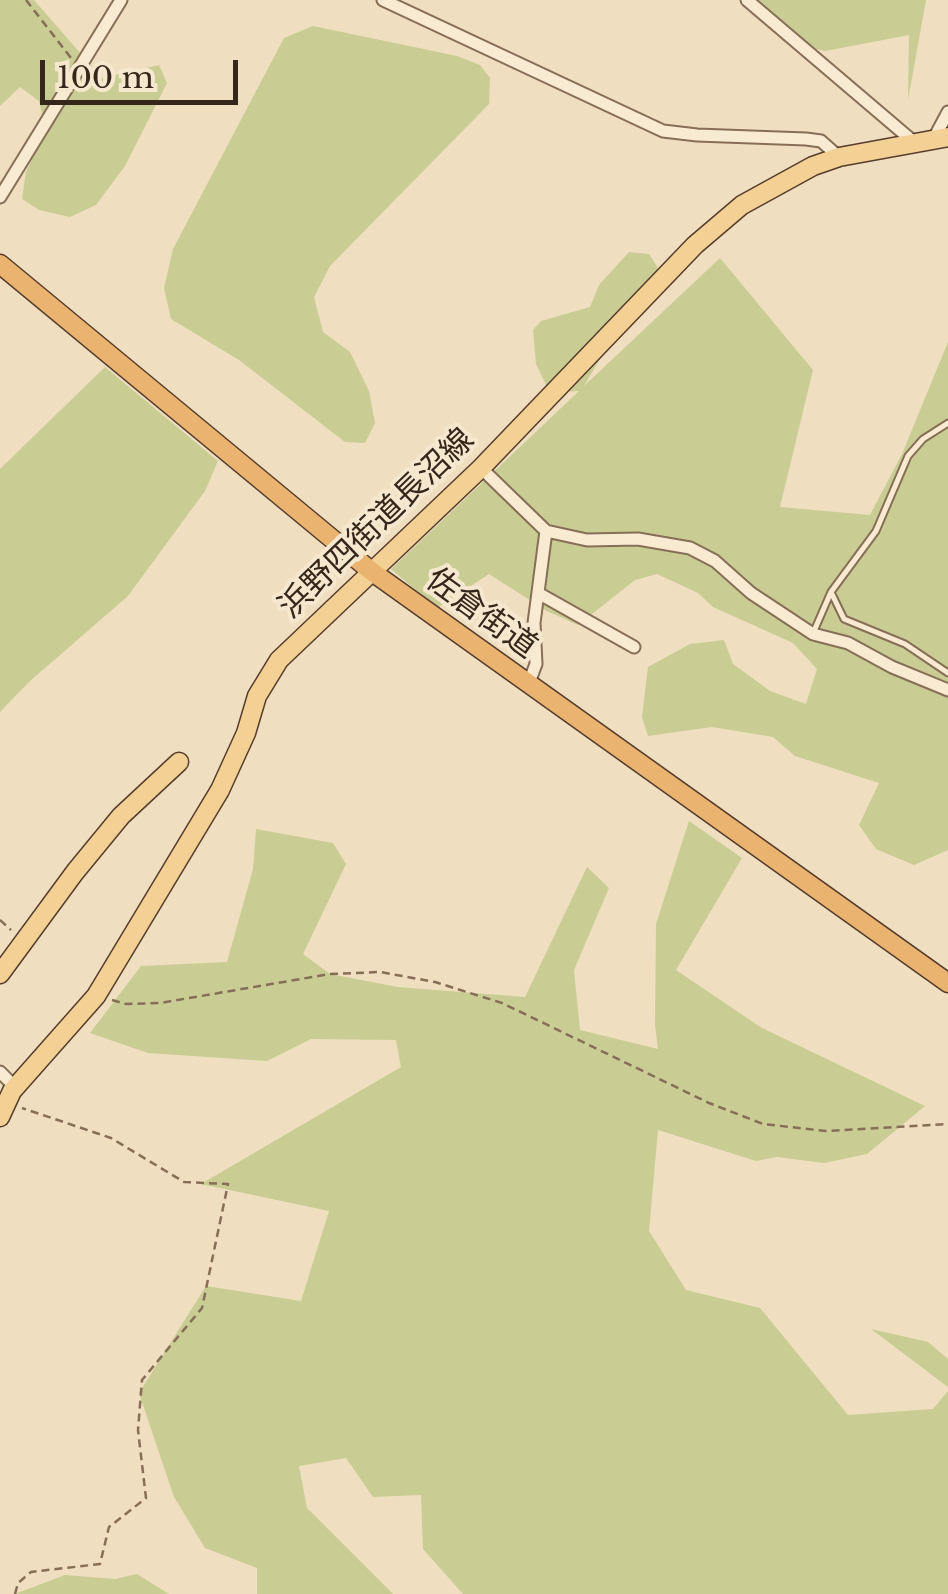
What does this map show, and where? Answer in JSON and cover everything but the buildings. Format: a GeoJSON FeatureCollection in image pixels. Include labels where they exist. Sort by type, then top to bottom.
{"type":"FeatureCollection","features":[{"type":"Feature","properties":{"kind":"highway","name":"佐倉街道"},"geometry":{"type":"LineString","coordinates":[[0,264],[371,571],[948,983]]}},
{"type":"Feature","properties":{"kind":"main road","name":"浜野四街道長沼線"},"geometry":{"type":"LineString","coordinates":[[7,1102],[96,996],[220,790],[267,676],[279,660],[481,468],[710,232],[768,188],[812,166],[932,141]]}},
{"type":"Feature","properties":{"kind":"main road"},"geometry":{"type":"LineString","coordinates":[[0,974],[121,816],[179,762]]}},
{"type":"Feature","properties":{"kind":"street"},"geometry":{"type":"LineString","coordinates":[[0,198],[121,0]]}},
{"type":"Feature","properties":{"kind":"street"},"geometry":{"type":"LineString","coordinates":[[383,0],[663,130],[821,141],[840,158]]}},
{"type":"Feature","properties":{"kind":"street"},"geometry":{"type":"LineString","coordinates":[[747,0],[932,141],[948,112]]}},
{"type":"Feature","properties":{"kind":"street"},"geometry":{"type":"LineString","coordinates":[[481,468],[546,531],[586,540],[638,539],[690,548],[715,561],[751,593],[813,634],[848,643],[892,667],[948,690]]}},
{"type":"Feature","properties":{"kind":"street"},"geometry":{"type":"LineString","coordinates":[[528,686],[536,664],[534,623],[546,531]]}},
{"type":"Feature","properties":{"kind":"street"},"geometry":{"type":"LineString","coordinates":[[538,593],[634,647]]}},
{"type":"Feature","properties":{"kind":"street"},"geometry":{"type":"LineString","coordinates":[[0,1072],[7,1102]]}},
{"type":"Feature","properties":{"kind":"lane"},"geometry":{"type":"LineString","coordinates":[[813,634],[831,592],[876,531],[908,456],[923,439],[948,422]]}},
{"type":"Feature","properties":{"kind":"lane"},"geometry":{"type":"LineString","coordinates":[[831,592],[844,619],[905,644],[948,673]]}},
{"type":"Feature","properties":{"kind":"path"},"geometry":{"type":"LineString","coordinates":[[26,0],[79,69]]}},
{"type":"Feature","properties":{"kind":"path"},"geometry":{"type":"LineString","coordinates":[[0,920],[24,939]]}},
{"type":"Feature","properties":{"kind":"path"},"geometry":{"type":"LineString","coordinates":[[96,996],[126,1004],[160,1003],[330,974],[380,972],[435,982],[502,1003],[709,1103],[763,1124],[826,1131],[948,1124]]}},
{"type":"Feature","properties":{"kind":"path"},"geometry":{"type":"LineString","coordinates":[[7,1102],[111,1138],[184,1182],[228,1184],[202,1308],[142,1380],[138,1430],[146,1498],[108,1528],[100,1564],[32,1572],[18,1584],[15,1594]]}},
{"type":"Feature","properties":{"kind":"green space"},"geometry":{"type":"Polygon","coordinates":[[[0,0],[34,0],[102,78],[159,65],[167,83],[125,166],[96,205],[70,217],[39,210],[22,199],[43,118],[39,101],[20,87],[0,106],[0,0]]]}},
{"type":"Feature","properties":{"kind":"green space"},"geometry":{"type":"Polygon","coordinates":[[[746,0],[926,0],[908,100],[909,35],[825,51],[784,42],[746,0]]]}},
{"type":"Feature","properties":{"kind":"green space"},"geometry":{"type":"Polygon","coordinates":[[[313,26],[457,56],[480,65],[490,78],[489,104],[330,266],[314,297],[323,332],[350,352],[369,391],[375,423],[365,443],[345,442],[239,360],[171,319],[164,288],[173,249],[284,38],[313,26]]]}},
{"type":"Feature","properties":{"kind":"green space"},"geometry":{"type":"Polygon","coordinates":[[[629,252],[649,254],[663,276],[654,295],[600,359],[584,386],[720,258],[813,370],[780,507],[870,515],[902,454],[948,342],[948,850],[914,865],[876,849],[859,825],[879,783],[795,756],[773,737],[712,727],[648,736],[642,717],[648,667],[690,644],[724,640],[733,664],[770,691],[806,704],[817,669],[793,643],[713,607],[698,593],[657,574],[635,580],[578,625],[547,611],[489,574],[437,608],[391,569],[579,391],[547,387],[536,364],[533,330],[541,321],[590,307],[599,285],[629,252]]]}},
{"type":"Feature","properties":{"kind":"green space"},"geometry":{"type":"Polygon","coordinates":[[[105,367],[218,461],[205,491],[128,596],[0,712],[0,469],[105,367]]]}},
{"type":"Feature","properties":{"kind":"green space"},"geometry":{"type":"Polygon","coordinates":[[[689,821],[742,858],[676,970],[762,1028],[925,1106],[867,1154],[824,1163],[777,1157],[756,1161],[658,1130],[649,1231],[686,1290],[760,1308],[848,1415],[933,1409],[948,1391],[948,1594],[463,1594],[423,1549],[421,1495],[373,1497],[346,1458],[299,1466],[307,1508],[393,1594],[257,1594],[257,1568],[205,1548],[174,1497],[139,1393],[206,1286],[301,1301],[329,1211],[201,1184],[401,1067],[396,1040],[311,1039],[267,1061],[148,1053],[90,1033],[141,966],[227,962],[253,869],[256,829],[333,843],[346,864],[303,954],[330,974],[398,987],[525,997],[587,867],[609,888],[574,970],[580,1030],[658,1049],[656,924],[689,821]]]}},
{"type":"Feature","properties":{"kind":"green space"},"geometry":{"type":"Polygon","coordinates":[[[871,1329],[928,1342],[948,1359],[948,1387],[871,1329]]]}},
{"type":"Feature","properties":{"kind":"green space"},"geometry":{"type":"Polygon","coordinates":[[[137,1574],[169,1594],[15,1594],[65,1575],[115,1579],[137,1574]]]}}]}
